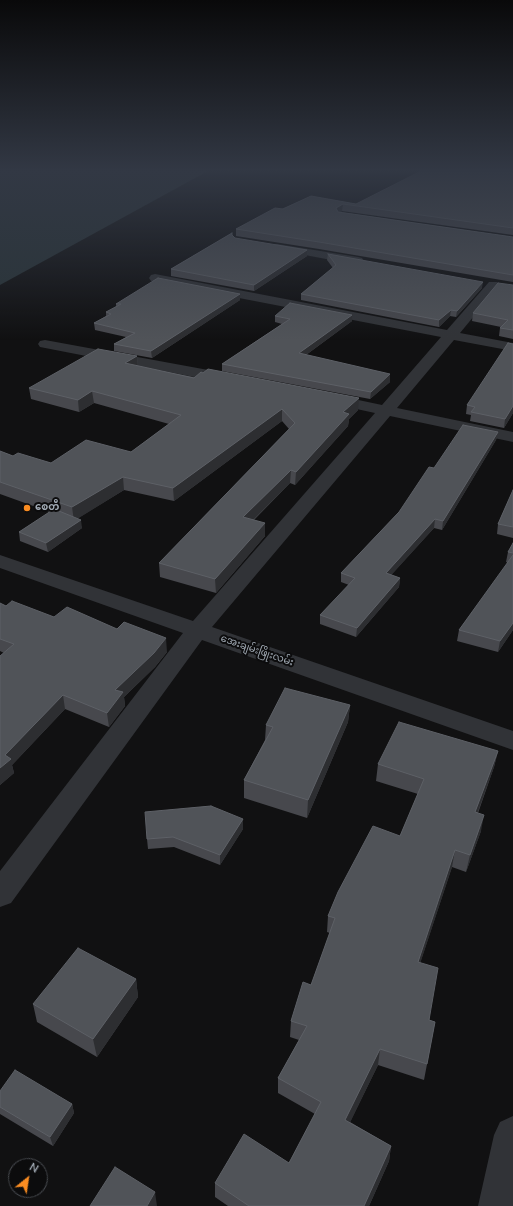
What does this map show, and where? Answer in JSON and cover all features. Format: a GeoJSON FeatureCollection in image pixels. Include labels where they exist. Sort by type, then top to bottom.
{"type":"FeatureCollection","features":[{"type":"Feature","properties":{"kind":"street"},"geometry":{"type":"LineString","coordinates":[[262,244],[370,263]]}},
{"type":"Feature","properties":{"kind":"street"},"geometry":{"type":"LineString","coordinates":[[155,278],[513,347]]}},
{"type":"Feature","properties":{"kind":"street"},"geometry":{"type":"LineString","coordinates":[[0,894],[198,630],[492,285]]}},
{"type":"Feature","properties":{"kind":"street"},"geometry":{"type":"LineString","coordinates":[[45,344],[247,382]]}},
{"type":"Feature","properties":{"kind":"street"},"geometry":{"type":"LineString","coordinates":[[317,396],[387,409],[513,437]]}},
{"type":"Feature","properties":{"kind":"street","name":"အေးချမ်းဖြိုးလမ်း"},"geometry":{"type":"LineString","coordinates":[[0,561],[513,741]]}},
{"type":"Feature","properties":{"kind":"street"},"geometry":{"type":"LineString","coordinates":[[498,1206],[513,1135]]}},
{"type":"Feature","properties":{"kind":"shaded area"},"geometry":{"type":"Polygon","coordinates":[[[0,227],[105,227],[0,285],[0,227]]]}},
{"type":"Feature","properties":{"kind":"building"},"geometry":{"type":"Polygon","coordinates":[[[239,227],[445,227],[513,237],[513,275],[319,242],[236,229],[239,227]]]}},
{"type":"Feature","properties":{"kind":"building"},"geometry":{"type":"Polygon","coordinates":[[[232,233],[235,238],[307,250],[254,285],[171,269],[232,233]]]}},
{"type":"Feature","properties":{"kind":"building"},"geometry":{"type":"Polygon","coordinates":[[[328,254],[483,282],[457,311],[451,310],[439,320],[301,294],[336,265],[328,254]]]}},
{"type":"Feature","properties":{"kind":"building"},"geometry":{"type":"Polygon","coordinates":[[[158,278],[240,294],[151,351],[114,344],[135,333],[94,323],[111,314],[106,312],[121,304],[116,304],[158,278]]]}},
{"type":"Feature","properties":{"kind":"building"},"geometry":{"type":"Polygon","coordinates":[[[498,283],[513,285],[513,330],[500,328],[508,320],[473,313],[498,283]]]}},
{"type":"Feature","properties":{"kind":"building"},"geometry":{"type":"Polygon","coordinates":[[[290,303],[352,315],[299,353],[390,374],[371,392],[222,364],[290,319],[275,316],[290,303]]]}},
{"type":"Feature","properties":{"kind":"building"},"geometry":{"type":"Polygon","coordinates":[[[508,343],[513,344],[513,406],[505,419],[471,412],[475,407],[467,405],[508,343]]]}},
{"type":"Feature","properties":{"kind":"building"},"geometry":{"type":"Polygon","coordinates":[[[98,349],[137,356],[125,363],[194,378],[201,372],[203,373],[208,369],[359,398],[343,412],[349,414],[296,472],[291,470],[243,517],[265,523],[215,579],[159,563],[295,423],[282,409],[173,488],[123,477],[72,507],[0,482],[0,451],[13,456],[18,453],[51,463],[86,440],[131,452],[181,415],[92,391],[78,400],[29,388],[98,349]]]}},
{"type":"Feature","properties":{"kind":"building"},"geometry":{"type":"Polygon","coordinates":[[[463,425],[498,432],[443,521],[435,519],[386,573],[400,578],[357,628],[320,615],[355,578],[341,573],[399,512],[429,467],[434,468],[463,425]]]}},
{"type":"Feature","properties":{"kind":"building"},"geometry":{"type":"Polygon","coordinates":[[[513,490],[513,527],[498,524],[513,490]]]}},
{"type":"Feature","properties":{"kind":"building"},"geometry":{"type":"Polygon","coordinates":[[[54,509],[81,520],[46,543],[19,532],[54,509]]]}},
{"type":"Feature","properties":{"kind":"building"},"geometry":{"type":"Polygon","coordinates":[[[513,543],[513,553],[508,552],[513,543]]]}},
{"type":"Feature","properties":{"kind":"building"},"geometry":{"type":"Polygon","coordinates":[[[513,555],[513,623],[500,641],[459,630],[513,555]]]}},
{"type":"Feature","properties":{"kind":"building"},"geometry":{"type":"Polygon","coordinates":[[[12,601],[54,617],[67,607],[117,629],[124,622],[166,638],[154,653],[115,690],[123,692],[107,713],[63,695],[5,755],[11,759],[0,768],[0,656],[14,644],[0,639],[0,603],[6,606],[12,601]]]}},
{"type":"Feature","properties":{"kind":"building"},"geometry":{"type":"Polygon","coordinates":[[[285,688],[350,705],[308,800],[244,780],[273,727],[266,725],[285,688]]]}},
{"type":"Feature","properties":{"kind":"building"},"geometry":{"type":"Polygon","coordinates":[[[399,722],[498,751],[475,812],[484,815],[470,855],[455,850],[418,962],[438,968],[429,1020],[435,1022],[427,1064],[380,1049],[345,1120],[391,1146],[364,1206],[249,1206],[215,1183],[244,1134],[289,1163],[321,1102],[278,1078],[307,1026],[291,1021],[303,982],[311,985],[335,918],[328,916],[338,892],[373,826],[400,836],[424,779],[378,764],[399,722]]]}},
{"type":"Feature","properties":{"kind":"building"},"geometry":{"type":"Polygon","coordinates":[[[211,806],[243,819],[220,855],[173,837],[147,839],[145,812],[211,806]]]}},
{"type":"Feature","properties":{"kind":"building"},"geometry":{"type":"Polygon","coordinates":[[[78,948],[136,979],[93,1039],[33,1004],[78,948]]]}},
{"type":"Feature","properties":{"kind":"building"},"geometry":{"type":"Polygon","coordinates":[[[15,1070],[72,1104],[50,1137],[0,1107],[0,1091],[15,1070]]]}},
{"type":"Feature","properties":{"kind":"building"},"geometry":{"type":"Polygon","coordinates":[[[115,1167],[155,1192],[147,1206],[90,1206],[115,1167]]]}},
{"type":"Feature","properties":{"kind":"place","name":"စေတီ"},"geometry":{"type":"Point","coordinates":[27,508]}}]}
